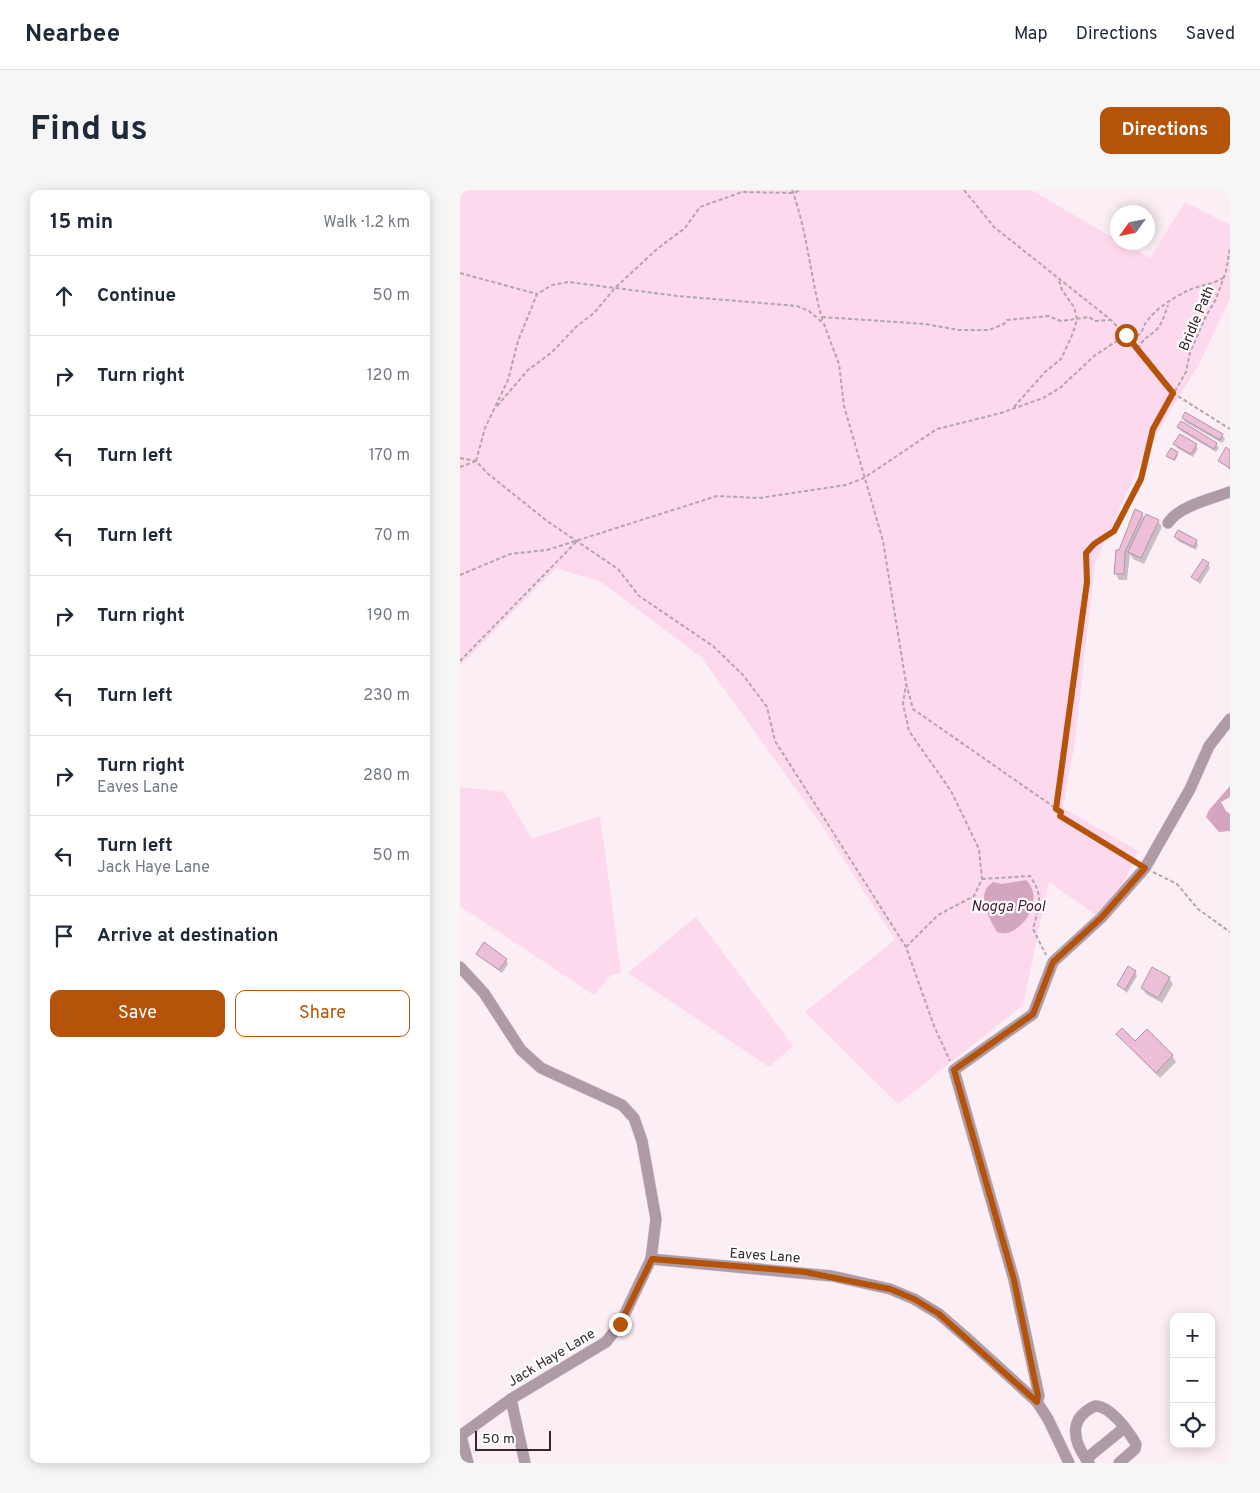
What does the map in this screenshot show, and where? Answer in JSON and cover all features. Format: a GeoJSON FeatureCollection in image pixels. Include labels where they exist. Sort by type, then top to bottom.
{"type":"FeatureCollection","features":[{"type":"Feature","properties":{"kind":"street"},"geometry":{"type":"LineString","coordinates":[[1168,523],[1171,518],[1181,512],[1229,492]]}},
{"type":"Feature","properties":{"kind":"street"},"geometry":{"type":"LineString","coordinates":[[1037,1402],[1038,1396],[1014,1280],[954,1070],[1033,1014],[1053,962],[1101,918],[1145,868],[1190,789],[1209,746],[1230,719]]}},
{"type":"Feature","properties":{"kind":"street"},"geometry":{"type":"LineString","coordinates":[[460,967],[484,993],[521,1050],[541,1068],[622,1104],[634,1118],[642,1141],[656,1218],[652,1259]]}},
{"type":"Feature","properties":{"kind":"street","name":"Jack Haye Lane"},"geometry":{"type":"LineString","coordinates":[[460,1436],[511,1398],[606,1342],[620,1324],[652,1259]]}},
{"type":"Feature","properties":{"kind":"street","name":"Eaves Lane"},"geometry":{"type":"LineString","coordinates":[[652,1259],[805,1272],[890,1289],[914,1299],[939,1314],[1037,1402],[1048,1419],[1069,1463]]}},
{"type":"Feature","properties":{"kind":"street"},"geometry":{"type":"LineString","coordinates":[[511,1398],[525,1463]]}},
{"type":"Feature","properties":{"kind":"street"},"geometry":{"type":"LineString","coordinates":[[1120,1463],[1135,1449],[1136,1444],[1124,1428],[1114,1416],[1100,1406],[1085,1411],[1078,1419],[1076,1435],[1078,1445],[1087,1461],[1124,1428]]}},
{"type":"Feature","properties":{"kind":"street"},"geometry":{"type":"LineString","coordinates":[[460,1436],[468,1463]]}},
{"type":"Feature","properties":{"kind":"path"},"geometry":{"type":"LineString","coordinates":[[792,190],[808,248],[816,297],[839,364],[844,406],[883,541],[906,683],[914,709],[1061,812],[1060,816],[1145,868],[1177,884],[1198,909],[1230,932]]}},
{"type":"Feature","properties":{"kind":"path"},"geometry":{"type":"LineString","coordinates":[[494,410],[528,370],[552,353],[657,248],[685,228],[700,207],[742,192],[794,193],[800,190]]}},
{"type":"Feature","properties":{"kind":"path"},"geometry":{"type":"LineString","coordinates":[[964,190],[994,227],[1058,280],[1111,320],[1131,340],[1173,393],[1230,429]]}},
{"type":"Feature","properties":{"kind":"path","name":"Bridle Path"},"geometry":{"type":"LineString","coordinates":[[1056,809],[1087,582],[1086,553],[1094,544],[1114,531],[1141,479],[1153,429],[1186,372],[1190,352],[1198,338],[1206,316],[1216,300],[1224,278],[1230,248]]}},
{"type":"Feature","properties":{"kind":"path"},"geometry":{"type":"LineString","coordinates":[[460,273],[537,294]]}},
{"type":"Feature","properties":{"kind":"path"},"geometry":{"type":"LineString","coordinates":[[1145,336],[1142,332],[1143,324],[1149,316],[1188,291],[1213,284],[1224,278]]}},
{"type":"Feature","properties":{"kind":"path"},"geometry":{"type":"LineString","coordinates":[[1013,409],[1045,372],[1061,359],[1077,319],[1074,307],[1062,290],[1058,280]]}},
{"type":"Feature","properties":{"kind":"path"},"geometry":{"type":"LineString","coordinates":[[476,461],[484,428],[508,380],[518,341],[537,294],[552,285],[568,282],[678,296],[797,306],[810,311],[824,324]]}},
{"type":"Feature","properties":{"kind":"path"},"geometry":{"type":"LineString","coordinates":[[1138,349],[1145,336],[1155,331],[1161,323],[1168,304]]}},
{"type":"Feature","properties":{"kind":"path"},"geometry":{"type":"LineString","coordinates":[[822,317],[925,324],[959,330],[989,330],[1004,324],[1007,320],[1048,316],[1061,321],[1089,317],[1095,321],[1111,320]]}},
{"type":"Feature","properties":{"kind":"path"},"geometry":{"type":"LineString","coordinates":[[1131,340],[1142,332]]}},
{"type":"Feature","properties":{"kind":"path"},"geometry":{"type":"LineString","coordinates":[[460,575],[510,554],[547,550],[717,496],[759,498],[846,485],[864,478],[937,430],[1013,409],[1043,398],[1060,388],[1094,356],[1126,335]]}},
{"type":"Feature","properties":{"kind":"path"},"geometry":{"type":"LineString","coordinates":[[460,458],[476,461],[487,473],[547,521],[618,569],[639,596],[713,646],[742,675],[767,706],[775,742],[906,947],[934,1026],[954,1070]]}},
{"type":"Feature","properties":{"kind":"path"},"geometry":{"type":"LineString","coordinates":[[460,467],[476,461]]}},
{"type":"Feature","properties":{"kind":"path"},"geometry":{"type":"LineString","coordinates":[[460,661],[578,541]]}},
{"type":"Feature","properties":{"kind":"path"},"geometry":{"type":"LineString","coordinates":[[906,683],[903,704],[909,731],[951,791],[979,849],[982,878],[974,896],[938,915],[906,947]]}},
{"type":"Feature","properties":{"kind":"path"},"geometry":{"type":"LineString","coordinates":[[982,878],[1030,876],[1038,888],[1040,902],[1033,929],[1043,952],[1053,962]]}},
{"type":"Feature","properties":{"kind":"shaded area"},"geometry":{"type":"Polygon","coordinates":[[[460,190],[1031,190],[1110,236],[1110,250],[1135,250],[1150,258],[1185,202],[1230,225],[1230,299],[1198,366],[1148,447],[1095,563],[1075,742],[1063,808],[1138,851],[1106,922],[1049,882],[1023,1005],[898,1104],[805,1012],[895,940],[821,824],[702,658],[601,582],[556,568],[460,666],[460,190]]]}},
{"type":"Feature","properties":{"kind":"shaded area"},"geometry":{"type":"Polygon","coordinates":[[[460,787],[504,792],[532,839],[600,816],[621,973],[611,975],[594,995],[460,906],[460,787]]]}},
{"type":"Feature","properties":{"kind":"shaded area"},"geometry":{"type":"Polygon","coordinates":[[[696,917],[793,1046],[769,1067],[628,973],[696,917]]]}},
{"type":"Feature","properties":{"kind":"water"},"geometry":{"type":"Polygon","coordinates":[[[1230,786],[1230,797],[1221,802],[1230,814],[1230,831],[1219,832],[1206,817],[1209,810],[1230,786]]]}},
{"type":"Feature","properties":{"kind":"water","name":"Nogga Pool"},"geometry":{"type":"Polygon","coordinates":[[[1026,880],[1032,889],[1034,898],[1032,908],[1027,917],[1013,931],[997,932],[985,907],[984,900],[987,887],[993,882],[1002,884],[1026,880]]]}},
{"type":"Feature","properties":{"kind":"building"},"geometry":{"type":"Polygon","coordinates":[[[1185,412],[1223,434],[1220,440],[1182,418],[1185,412]]]}},
{"type":"Feature","properties":{"kind":"building"},"geometry":{"type":"Polygon","coordinates":[[[1181,421],[1217,443],[1214,449],[1177,427],[1181,421]]]}},
{"type":"Feature","properties":{"kind":"building"},"geometry":{"type":"Polygon","coordinates":[[[1180,434],[1197,444],[1191,454],[1173,444],[1180,434]]]}},
{"type":"Feature","properties":{"kind":"building"},"geometry":{"type":"Polygon","coordinates":[[[1226,447],[1230,450],[1230,468],[1218,461],[1226,447]]]}},
{"type":"Feature","properties":{"kind":"building"},"geometry":{"type":"Polygon","coordinates":[[[1171,448],[1178,452],[1174,460],[1166,456],[1171,448]]]}},
{"type":"Feature","properties":{"kind":"building"},"geometry":{"type":"Polygon","coordinates":[[[1135,509],[1143,513],[1125,552],[1124,574],[1114,574],[1116,550],[1119,550],[1135,509]]]}},
{"type":"Feature","properties":{"kind":"building"},"geometry":{"type":"Polygon","coordinates":[[[1146,514],[1159,520],[1141,558],[1128,552],[1146,514]]]}},
{"type":"Feature","properties":{"kind":"building"},"geometry":{"type":"Polygon","coordinates":[[[1178,530],[1197,540],[1194,547],[1174,537],[1178,530]]]}},
{"type":"Feature","properties":{"kind":"building"},"geometry":{"type":"Polygon","coordinates":[[[1203,559],[1209,563],[1197,581],[1191,577],[1203,559]]]}},
{"type":"Feature","properties":{"kind":"building"},"geometry":{"type":"Polygon","coordinates":[[[484,942],[507,959],[499,970],[476,954],[484,942]]]}},
{"type":"Feature","properties":{"kind":"building"},"geometry":{"type":"Polygon","coordinates":[[[1128,966],[1136,971],[1125,990],[1117,985],[1128,966]]]}},
{"type":"Feature","properties":{"kind":"building"},"geometry":{"type":"Polygon","coordinates":[[[1152,967],[1170,977],[1158,998],[1141,988],[1152,967]]]}},
{"type":"Feature","properties":{"kind":"building"},"geometry":{"type":"Polygon","coordinates":[[[1122,1028],[1135,1041],[1147,1029],[1173,1055],[1156,1073],[1116,1034],[1122,1028]]]}},
{"type":"Feature","properties":{"kind":"route"},"geometry":{"type":"LineString","coordinates":[[620,1324],[652,1259],[832,1276],[890,1289],[914,1299],[939,1314],[1037,1402],[1038,1396],[1014,1280],[954,1070],[1033,1014],[1053,962],[1101,918],[1145,868],[1060,816],[1061,812],[1056,809],[1087,582],[1086,553],[1094,544],[1114,531],[1141,479],[1153,429],[1173,393],[1126,335]]}}]}
